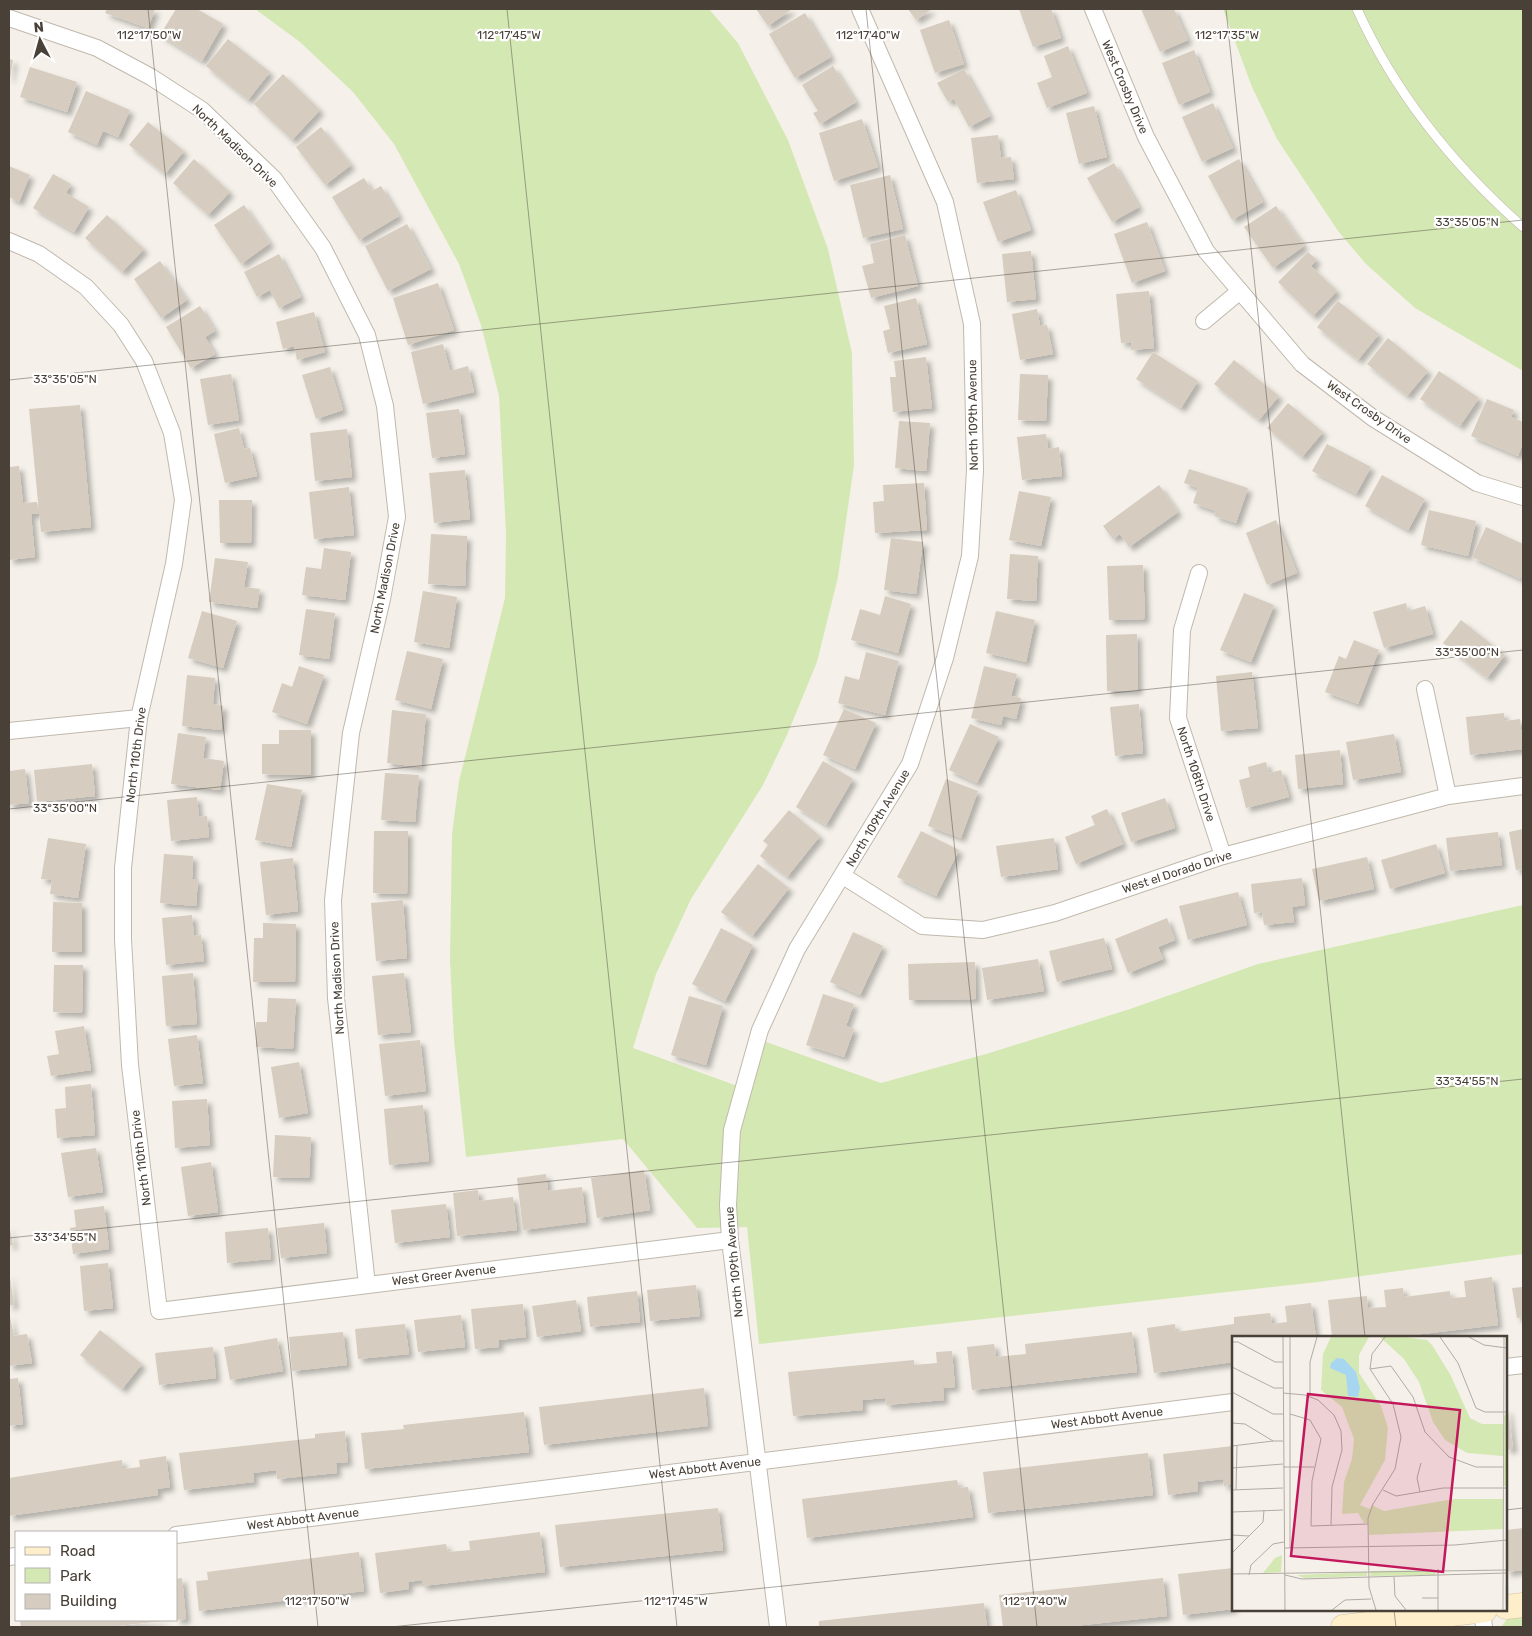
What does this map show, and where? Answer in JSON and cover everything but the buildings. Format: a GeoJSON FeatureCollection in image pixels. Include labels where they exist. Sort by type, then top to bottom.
{"type":"FeatureCollection","features":[{"type":"Feature","properties":{"kind":"street","name":"North 109th Avenue"},"geometry":{"type":"LineString","coordinates":[[778,1627],[730,1240],[728,1205],[732,1130],[760,1030],[797,949],[910,764],[945,658],[970,556],[975,470],[972,324],[945,202],[860,9]]}},
{"type":"Feature","properties":{"kind":"street","name":"West Crosby Drive"},"geometry":{"type":"LineString","coordinates":[[1093,9],[1146,137],[1206,251],[1302,364],[1373,418],[1477,483],[1523,497]]}},
{"type":"Feature","properties":{"kind":"street","name":"North Madison Drive"},"geometry":{"type":"LineString","coordinates":[[16,16],[98,48],[151,77],[202,110],[274,180],[323,248],[367,335],[385,406],[397,517],[382,599],[351,733],[333,900],[336,998],[367,1285]]}},
{"type":"Feature","properties":{"kind":"street","name":"North 110th Drive"},"geometry":{"type":"LineString","coordinates":[[9,241],[39,254],[86,287],[121,325],[144,362],[172,433],[183,500],[174,564],[139,718],[123,868],[123,940],[130,1064],[159,1311]]}},
{"type":"Feature","properties":{"kind":"street"},"geometry":{"type":"LineString","coordinates":[[1204,322],[1240,292]]}},
{"type":"Feature","properties":{"kind":"street","name":"North 108th Drive"},"geometry":{"type":"LineString","coordinates":[[1199,573],[1182,630],[1178,718],[1223,856]]}},
{"type":"Feature","properties":{"kind":"street"},"geometry":{"type":"LineString","coordinates":[[1426,689],[1448,796]]}},
{"type":"Feature","properties":{"kind":"street"},"geometry":{"type":"LineString","coordinates":[[9,731],[139,718]]}},
{"type":"Feature","properties":{"kind":"street","name":"West el Dorado Drive"},"geometry":{"type":"LineString","coordinates":[[843,876],[922,926],[983,930],[1054,913],[1223,856],[1448,796],[1523,786]]}},
{"type":"Feature","properties":{"kind":"street","name":"West Greer Avenue"},"geometry":{"type":"LineString","coordinates":[[159,1311],[730,1240]]}},
{"type":"Feature","properties":{"kind":"street"},"geometry":{"type":"LineString","coordinates":[[1507,1368],[1523,1365]]}},
{"type":"Feature","properties":{"kind":"street","name":"West Abbott Avenue"},"geometry":{"type":"LineString","coordinates":[[178,1535],[1232,1402]]}},
{"type":"Feature","properties":{"kind":"street"},"geometry":{"type":"LineString","coordinates":[[1507,1607],[1523,1605]]}},
{"type":"Feature","properties":{"kind":"street"},"geometry":{"type":"LineString","coordinates":[[1343,1627],[1476,1611]]}},
{"type":"Feature","properties":{"kind":"street"},"geometry":{"type":"LineString","coordinates":[[1484,1611],[1484,1627]]}},
{"type":"Feature","properties":{"kind":"lane"},"geometry":{"type":"LineString","coordinates":[[1357,9],[1391,73],[1448,154],[1523,227]]}},
{"type":"Feature","properties":{"kind":"green space"},"geometry":{"type":"Polygon","coordinates":[[[255,9],[709,9],[738,43],[788,140],[828,249],[852,353],[854,465],[838,577],[817,662],[787,735],[763,785],[691,899],[656,974],[633,1048],[743,1088],[758,1039],[881,1083],[986,1054],[1130,1009],[1258,964],[1523,905],[1523,1254],[1318,1282],[759,1344],[747,1227],[697,1228],[623,1139],[466,1157],[454,1040],[450,961],[452,834],[459,781],[505,598],[506,534],[499,396],[481,325],[459,264],[394,144],[353,92],[300,42],[255,9]]]}},
{"type":"Feature","properties":{"kind":"green space"},"geometry":{"type":"Polygon","coordinates":[[[1223,9],[1523,9],[1523,371],[1415,308],[1366,264],[1338,231],[1277,139],[1252,87],[1223,9]]]}},
{"type":"Feature","properties":{"kind":"green space"},"geometry":{"type":"Polygon","coordinates":[[[1523,1613],[1523,1627],[1501,1627],[1508,1618],[1523,1613]]]}}]}
